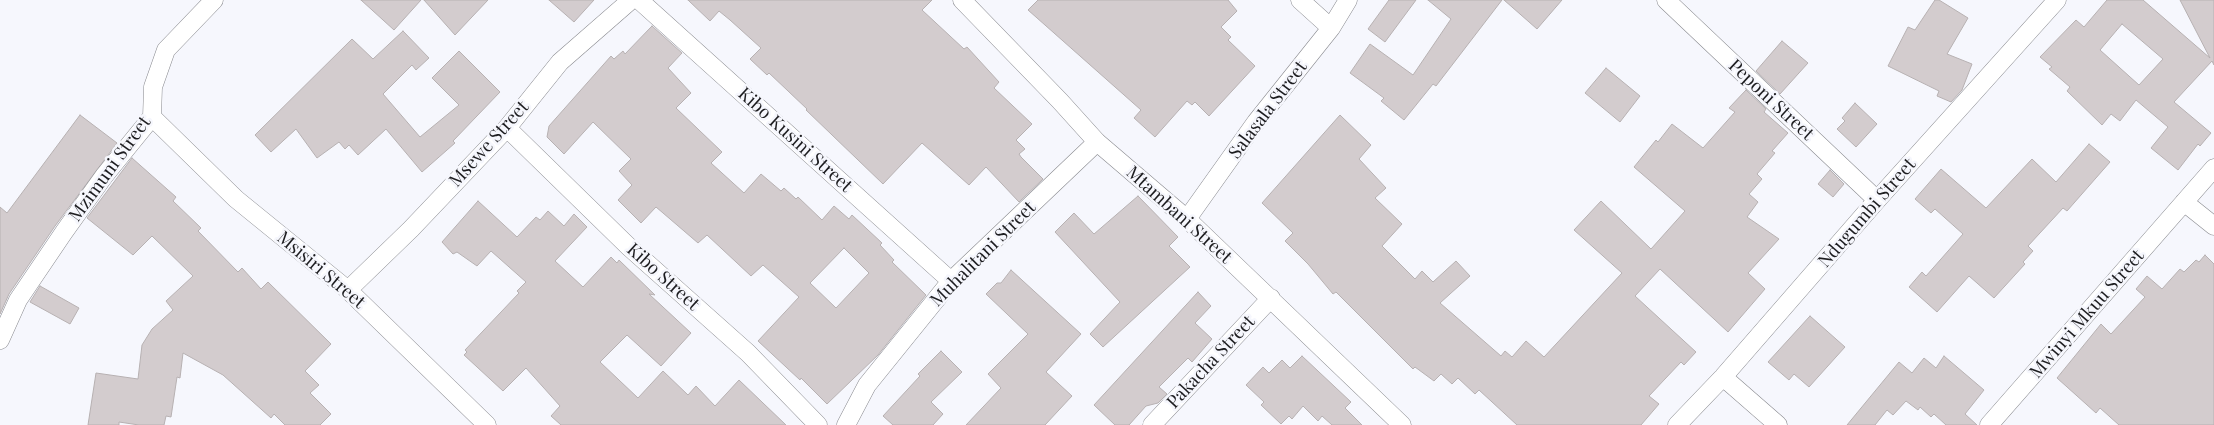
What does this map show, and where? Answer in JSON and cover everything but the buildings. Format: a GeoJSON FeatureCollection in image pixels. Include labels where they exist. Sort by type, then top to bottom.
{"type":"FeatureCollection","features":[{"type":"Feature","properties":{"kind":"street","name":"Mzimuni Street"},"geometry":{"type":"LineString","coordinates":[[0,340],[18,300],[64,232],[104,176],[152,117],[153,87],[166,50],[214,0]]}},
{"type":"Feature","properties":{"kind":"street","name":"Msewe Street"},"geometry":{"type":"LineString","coordinates":[[348,290],[411,229],[507,128],[560,62],[631,0]]}},
{"type":"Feature","properties":{"kind":"street","name":"Kibo Kusini Street"},"geometry":{"type":"LineString","coordinates":[[639,0],[951,281]]}},
{"type":"Feature","properties":{"kind":"street","name":"Mtambani Street"},"geometry":{"type":"LineString","coordinates":[[962,0],[1097,142],[1187,219],[1402,425]]}},
{"type":"Feature","properties":{"kind":"street"},"geometry":{"type":"LineString","coordinates":[[1300,0],[1331,28]]}},
{"type":"Feature","properties":{"kind":"street","name":"Salasala Street"},"geometry":{"type":"LineString","coordinates":[[1187,219],[1256,122],[1331,28],[1348,0]]}},
{"type":"Feature","properties":{"kind":"street","name":"Peponi Street"},"geometry":{"type":"LineString","coordinates":[[1666,0],[1878,200]]}},
{"type":"Feature","properties":{"kind":"street","name":"Ndugumbi Street"},"geometry":{"type":"LineString","coordinates":[[1677,425],[1723,377],[1878,200],[2058,0]]}},
{"type":"Feature","properties":{"kind":"street","name":"Msisiri Street"},"geometry":{"type":"LineString","coordinates":[[152,117],[236,199],[348,290],[487,425]]}},
{"type":"Feature","properties":{"kind":"street","name":"Kibo Street"},"geometry":{"type":"LineString","coordinates":[[507,128],[629,247],[748,353],[818,425]]}},
{"type":"Feature","properties":{"kind":"street","name":"Muhalitani Street"},"geometry":{"type":"LineString","coordinates":[[846,425],[867,385],[951,281],[1097,142]]}},
{"type":"Feature","properties":{"kind":"street","name":"Mwinyi Mkuu Street"},"geometry":{"type":"LineString","coordinates":[[1989,425],[2214,168]]}},
{"type":"Feature","properties":{"kind":"street"},"geometry":{"type":"LineString","coordinates":[[2184,202],[2214,226]]}},
{"type":"Feature","properties":{"kind":"street","name":"Pakacha Street"},"geometry":{"type":"LineString","coordinates":[[1152,425],[1270,298]]}},
{"type":"Feature","properties":{"kind":"street"},"geometry":{"type":"LineString","coordinates":[[1723,377],[1778,425]]}}]}
